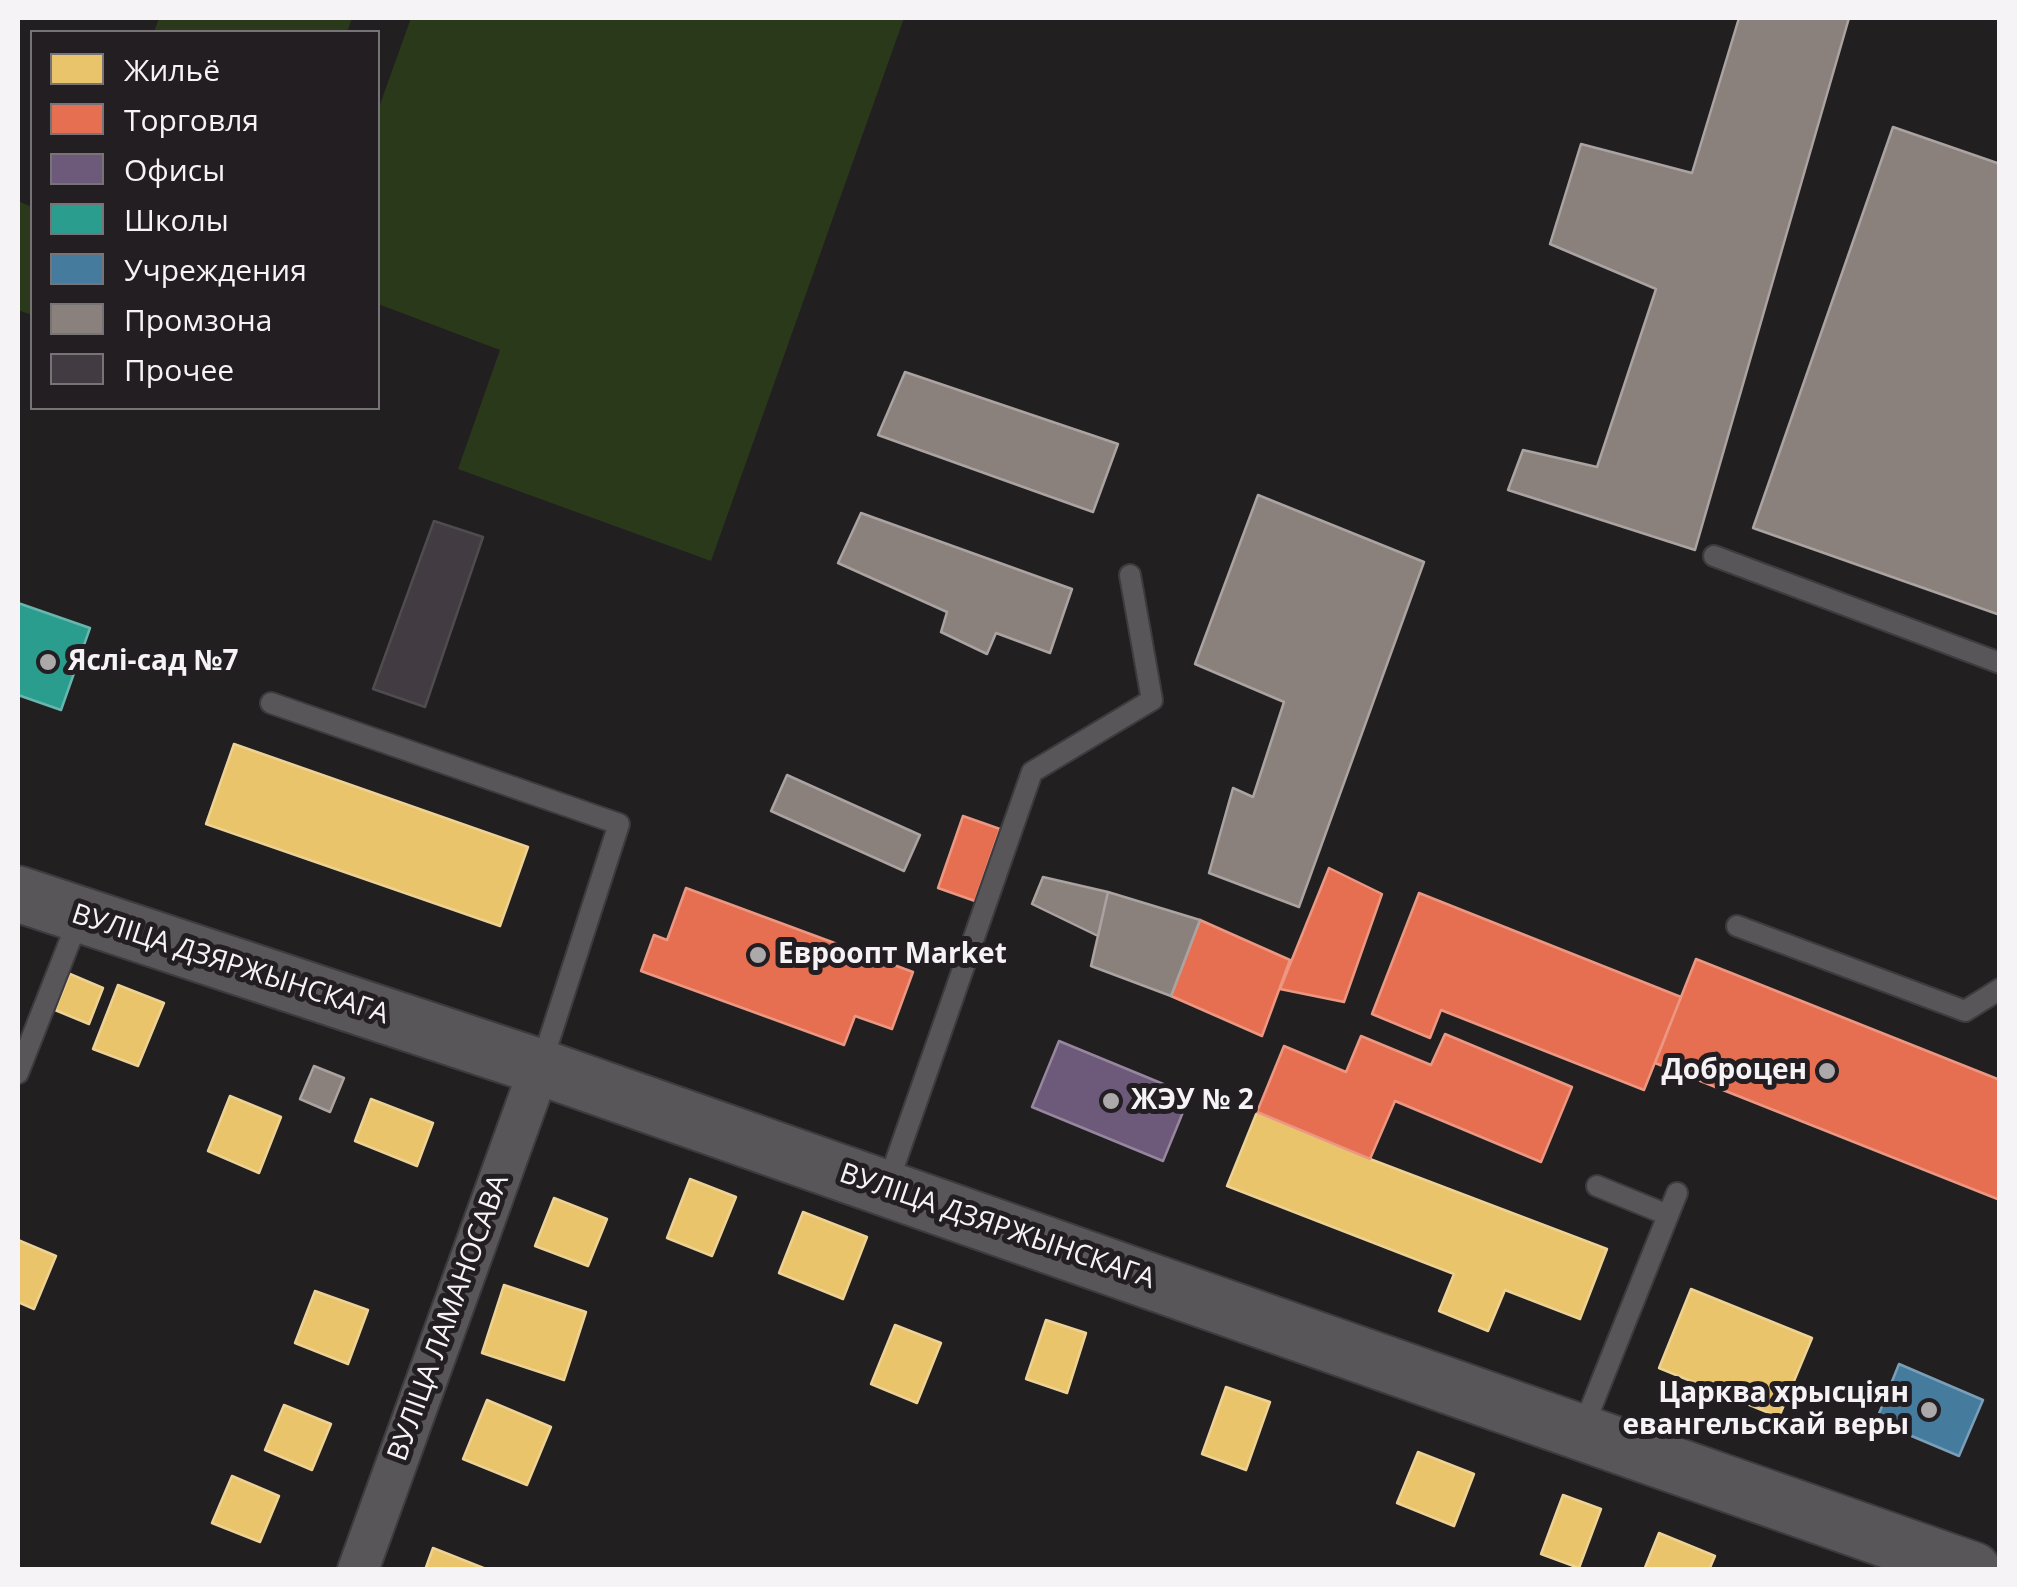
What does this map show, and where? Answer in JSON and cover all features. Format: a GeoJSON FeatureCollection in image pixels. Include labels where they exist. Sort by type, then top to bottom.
{"type":"FeatureCollection","features":[{"type":"Feature","properties":{"kind":"street","name":"ВУЛІЦА ДЗЯРЖЫНСКАГА"},"geometry":{"type":"LineString","coordinates":[[18,894],[540,1067],[1973,1570]]}},
{"type":"Feature","properties":{"kind":"street","name":"ВУЛІЦА ЛАМАНОСАВА"},"geometry":{"type":"LineString","coordinates":[[358,1570],[540,1067]]}},
{"type":"Feature","properties":{"kind":"lane"},"geometry":{"type":"LineString","coordinates":[[1714,556],[2000,663]]}},
{"type":"Feature","properties":{"kind":"lane"},"geometry":{"type":"LineString","coordinates":[[886,1188],[1032,772],[1152,700],[1130,575]]}},
{"type":"Feature","properties":{"kind":"lane"},"geometry":{"type":"LineString","coordinates":[[271,704],[619,824],[540,1067]]}},
{"type":"Feature","properties":{"kind":"lane"},"geometry":{"type":"LineString","coordinates":[[18,1073],[80,916]]}},
{"type":"Feature","properties":{"kind":"lane"},"geometry":{"type":"LineString","coordinates":[[1736,926],[1965,1010],[2000,989]]}},
{"type":"Feature","properties":{"kind":"lane"},"geometry":{"type":"LineString","coordinates":[[1597,1186],[1668,1215]]}},
{"type":"Feature","properties":{"kind":"lane"},"geometry":{"type":"LineString","coordinates":[[1581,1432],[1677,1193]]}},
{"type":"Feature","properties":{"kind":"green space"},"geometry":{"type":"Polygon","coordinates":[[[159,18],[352,18],[348,30],[155,30],[159,18]]]}},
{"type":"Feature","properties":{"kind":"green space"},"geometry":{"type":"Polygon","coordinates":[[[411,18],[904,18],[711,561],[458,469],[500,350],[380,305],[380,104],[411,18]]]}},
{"type":"Feature","properties":{"kind":"green space"},"geometry":{"type":"Polygon","coordinates":[[[18,201],[30,206],[30,314],[18,310],[18,201]]]}},
{"type":"Feature","properties":{"kind":"building: Жильё"},"geometry":{"type":"Polygon","coordinates":[[[234,744],[528,847],[500,926],[206,824],[234,744]]]}},
{"type":"Feature","properties":{"kind":"building: Жильё"},"geometry":{"type":"Polygon","coordinates":[[[70,974],[103,988],[89,1024],[55,1010],[70,974]]]}},
{"type":"Feature","properties":{"kind":"building: Жильё"},"geometry":{"type":"Polygon","coordinates":[[[118,985],[164,1003],[138,1066],[93,1049],[118,985]]]}},
{"type":"Feature","properties":{"kind":"building: Жильё"},"geometry":{"type":"Polygon","coordinates":[[[230,1096],[281,1117],[259,1173],[208,1151],[230,1096]]]}},
{"type":"Feature","properties":{"kind":"building: Жильё"},"geometry":{"type":"Polygon","coordinates":[[[371,1099],[433,1123],[417,1166],[355,1141],[371,1099]]]}},
{"type":"Feature","properties":{"kind":"building: Жильё"},"geometry":{"type":"Polygon","coordinates":[[[1257,1112],[1607,1249],[1580,1319],[1505,1290],[1488,1331],[1439,1311],[1454,1274],[1227,1186],[1257,1112]]]}},
{"type":"Feature","properties":{"kind":"building: Жильё"},"geometry":{"type":"Polygon","coordinates":[[[690,1179],[736,1197],[712,1256],[667,1238],[690,1179]]]}},
{"type":"Feature","properties":{"kind":"building: Жильё"},"geometry":{"type":"Polygon","coordinates":[[[554,1198],[607,1219],[588,1266],[535,1246],[554,1198]]]}},
{"type":"Feature","properties":{"kind":"building: Жильё"},"geometry":{"type":"Polygon","coordinates":[[[803,1212],[867,1237],[843,1299],[779,1273],[803,1212]]]}},
{"type":"Feature","properties":{"kind":"building: Жильё"},"geometry":{"type":"Polygon","coordinates":[[[18,1240],[56,1256],[34,1309],[18,1302],[18,1240]]]}},
{"type":"Feature","properties":{"kind":"building: Жильё"},"geometry":{"type":"Polygon","coordinates":[[[504,1285],[586,1312],[564,1380],[482,1353],[504,1285]]]}},
{"type":"Feature","properties":{"kind":"building: Жильё"},"geometry":{"type":"Polygon","coordinates":[[[1691,1289],[1812,1338],[1779,1417],[1659,1368],[1691,1289]]]}},
{"type":"Feature","properties":{"kind":"building: Жильё"},"geometry":{"type":"Polygon","coordinates":[[[315,1291],[368,1310],[348,1364],[295,1343],[315,1291]]]}},
{"type":"Feature","properties":{"kind":"building: Жильё"},"geometry":{"type":"Polygon","coordinates":[[[1046,1320],[1086,1333],[1067,1393],[1026,1379],[1046,1320]]]}},
{"type":"Feature","properties":{"kind":"building: Жильё"},"geometry":{"type":"Polygon","coordinates":[[[895,1325],[941,1343],[917,1403],[871,1384],[895,1325]]]}},
{"type":"Feature","properties":{"kind":"building: Жильё"},"geometry":{"type":"Polygon","coordinates":[[[1226,1387],[1270,1402],[1246,1470],[1202,1454],[1226,1387]]]}},
{"type":"Feature","properties":{"kind":"building: Жильё"},"geometry":{"type":"Polygon","coordinates":[[[487,1400],[551,1427],[527,1485],[463,1459],[487,1400]]]}},
{"type":"Feature","properties":{"kind":"building: Жильё"},"geometry":{"type":"Polygon","coordinates":[[[284,1405],[331,1424],[312,1470],[265,1450],[284,1405]]]}},
{"type":"Feature","properties":{"kind":"building: Жильё"},"geometry":{"type":"Polygon","coordinates":[[[1418,1452],[1474,1474],[1454,1526],[1397,1503],[1418,1452]]]}},
{"type":"Feature","properties":{"kind":"building: Жильё"},"geometry":{"type":"Polygon","coordinates":[[[232,1476],[279,1496],[260,1542],[212,1523],[232,1476]]]}},
{"type":"Feature","properties":{"kind":"building: Жильё"},"geometry":{"type":"Polygon","coordinates":[[[1563,1495],[1601,1509],[1579,1568],[1541,1554],[1563,1495]]]}},
{"type":"Feature","properties":{"kind":"building: Жильё"},"geometry":{"type":"Polygon","coordinates":[[[1659,1533],[1715,1556],[1709,1570],[1644,1570],[1659,1533]]]}},
{"type":"Feature","properties":{"kind":"building: Жильё"},"geometry":{"type":"Polygon","coordinates":[[[433,1548],[486,1569],[486,1570],[425,1570],[433,1548]]]}},
{"type":"Feature","properties":{"kind":"building: Торговля"},"geometry":{"type":"Polygon","coordinates":[[[963,816],[1000,829],[975,901],[938,888],[963,816]]]}},
{"type":"Feature","properties":{"kind":"building: Торговля"},"geometry":{"type":"Polygon","coordinates":[[[1329,868],[1382,894],[1344,1002],[1280,989],[1329,868]]]}},
{"type":"Feature","properties":{"kind":"building: Торговля","name":"Евроопт Market"},"geometry":{"type":"Polygon","coordinates":[[[686,888],[913,972],[892,1029],[855,1016],[844,1045],[641,971],[654,935],[667,940],[686,888]]]}},
{"type":"Feature","properties":{"kind":"building: Торговля"},"geometry":{"type":"Polygon","coordinates":[[[1419,893],[1681,997],[1644,1090],[1441,1010],[1430,1038],[1372,1014],[1419,893]]]}},
{"type":"Feature","properties":{"kind":"building: Торговля"},"geometry":{"type":"Polygon","coordinates":[[[1200,920],[1290,960],[1262,1036],[1171,996],[1200,920]]]}},
{"type":"Feature","properties":{"kind":"building: Торговля","name":"Доброцен"},"geometry":{"type":"Polygon","coordinates":[[[1696,959],[2000,1080],[2000,1200],[1655,1063],[1696,959]]]}},
{"type":"Feature","properties":{"kind":"building: Торговля"},"geometry":{"type":"Polygon","coordinates":[[[1445,1034],[1572,1087],[1541,1162],[1395,1101],[1370,1159],[1257,1112],[1284,1046],[1346,1072],[1361,1036],[1431,1065],[1445,1034]]]}},
{"type":"Feature","properties":{"kind":"building: Офисы","name":"ЖЭУ № 2"},"geometry":{"type":"Polygon","coordinates":[[[1059,1041],[1190,1095],[1163,1161],[1032,1107],[1059,1041]]]}},
{"type":"Feature","properties":{"kind":"building: Школы","name":"Яслі-сад №7"},"geometry":{"type":"Polygon","coordinates":[[[18,603],[90,628],[61,710],[18,695],[18,603]]]}},
{"type":"Feature","properties":{"kind":"building: Учреждения","name":"Царква хрысціян евангельскай веры"},"geometry":{"type":"Polygon","coordinates":[[[1899,1364],[1983,1400],[1959,1456],[1876,1421],[1899,1364]]]}},
{"type":"Feature","properties":{"kind":"building: Промзона"},"geometry":{"type":"Polygon","coordinates":[[[1739,18],[1849,18],[1695,550],[1508,490],[1523,450],[1597,467],[1656,289],[1550,244],[1581,144],[1692,173],[1739,18]]]}},
{"type":"Feature","properties":{"kind":"building: Промзона"},"geometry":{"type":"Polygon","coordinates":[[[1893,127],[2000,164],[2000,615],[1753,528],[1893,127]]]}},
{"type":"Feature","properties":{"kind":"building: Промзона"},"geometry":{"type":"Polygon","coordinates":[[[905,372],[1118,444],[1093,512],[878,435],[905,372]]]}},
{"type":"Feature","properties":{"kind":"building: Промзона"},"geometry":{"type":"Polygon","coordinates":[[[1258,495],[1424,562],[1299,907],[1209,873],[1233,788],[1253,797],[1284,702],[1195,664],[1258,495]]]}},
{"type":"Feature","properties":{"kind":"building: Промзона"},"geometry":{"type":"Polygon","coordinates":[[[861,513],[1072,589],[1050,653],[996,633],[987,654],[941,632],[947,612],[838,563],[861,513]]]}},
{"type":"Feature","properties":{"kind":"building: Промзона"},"geometry":{"type":"Polygon","coordinates":[[[787,775],[920,835],[904,871],[771,811],[787,775]]]}},
{"type":"Feature","properties":{"kind":"building: Промзона"},"geometry":{"type":"Polygon","coordinates":[[[1043,877],[1108,892],[1098,936],[1032,904],[1043,877]]]}},
{"type":"Feature","properties":{"kind":"building: Промзона"},"geometry":{"type":"Polygon","coordinates":[[[1108,892],[1200,920],[1171,996],[1091,966],[1108,892]]]}},
{"type":"Feature","properties":{"kind":"building: Промзона"},"geometry":{"type":"Polygon","coordinates":[[[314,1066],[344,1078],[330,1112],[300,1099],[314,1066]]]}},
{"type":"Feature","properties":{"kind":"building: Прочее"},"geometry":{"type":"Polygon","coordinates":[[[434,521],[483,537],[425,707],[373,689],[434,521]]]}},
{"type":"Feature","properties":{"kind":"place","name":"Яслі-сад №7"},"geometry":{"type":"Point","coordinates":[48,662]}},
{"type":"Feature","properties":{"kind":"place","name":"Евроопт Market"},"geometry":{"type":"Point","coordinates":[758,955]}},
{"type":"Feature","properties":{"kind":"place","name":"Доброцен"},"geometry":{"type":"Point","coordinates":[1827,1071]}},
{"type":"Feature","properties":{"kind":"place","name":"ЖЭУ № 2"},"geometry":{"type":"Point","coordinates":[1111,1101]}},
{"type":"Feature","properties":{"kind":"place","name":"Царква хрысціян евангельскай веры"},"geometry":{"type":"Point","coordinates":[1929,1410]}}]}
